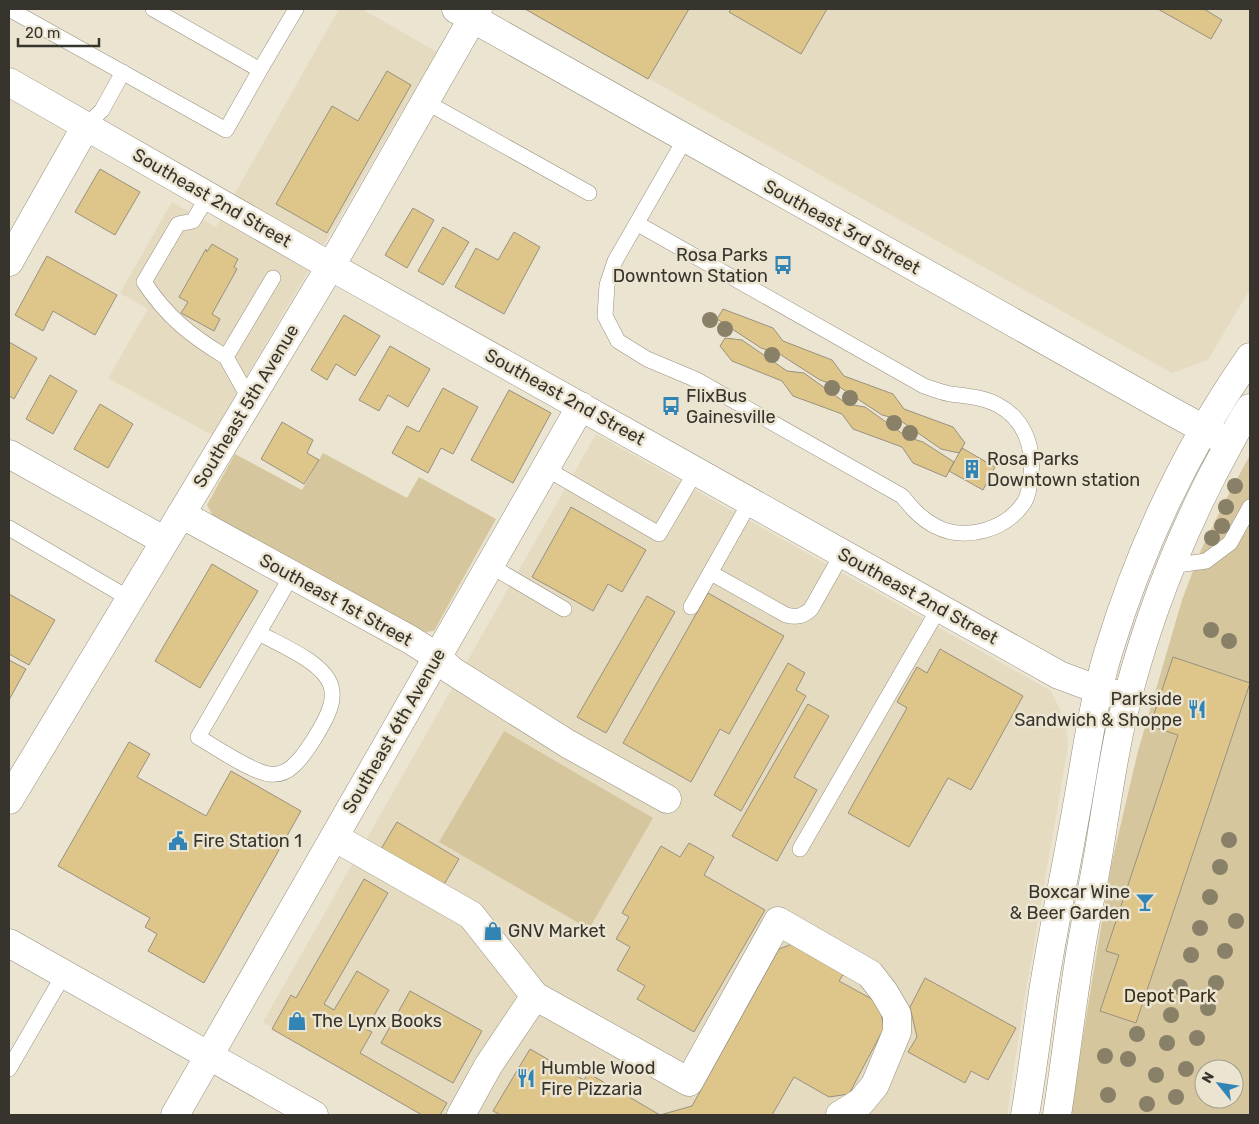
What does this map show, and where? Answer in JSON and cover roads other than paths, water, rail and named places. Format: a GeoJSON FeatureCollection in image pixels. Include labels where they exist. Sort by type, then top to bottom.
{"type":"FeatureCollection","features":[{"type":"Feature","properties":{"kind":"street","name":"Southeast 5th Avenue"},"geometry":{"type":"LineString","coordinates":[[9,800],[250,400],[426,102],[469,12]]}},
{"type":"Feature","properties":{"kind":"street","name":"Southeast 3rd Street"},"geometry":{"type":"LineString","coordinates":[[469,12],[685,139],[1230,443]]}},
{"type":"Feature","properties":{"kind":"street","name":"Southeast 2nd Street"},"geometry":{"type":"LineString","coordinates":[[9,82],[330,266],[1059,675],[1099,690],[1128,697]]}},
{"type":"Feature","properties":{"kind":"street"},"geometry":{"type":"LineString","coordinates":[[9,262],[86,126]]}},
{"type":"Feature","properties":{"kind":"street"},"geometry":{"type":"LineString","coordinates":[[1025,1115],[1043,992],[1092,720],[1116,630],[1162,511],[1203,429],[1250,357]]}},
{"type":"Feature","properties":{"kind":"street","name":"Southeast 6th Avenue"},"geometry":{"type":"LineString","coordinates":[[175,1115],[210,1057],[436,656],[581,406]]}},
{"type":"Feature","properties":{"kind":"street"},"geometry":{"type":"LineString","coordinates":[[1057,1115],[1076,980],[1108,795],[1128,697],[1148,623],[1170,566],[1195,511],[1250,408]]}},
{"type":"Feature","properties":{"kind":"street"},"geometry":{"type":"LineString","coordinates":[[9,454],[165,541]]}},
{"type":"Feature","properties":{"kind":"street","name":"Southeast 1st Street"},"geometry":{"type":"LineString","coordinates":[[181,514],[436,656],[451,670],[568,744],[667,799]]}},
{"type":"Feature","properties":{"kind":"street"},"geometry":{"type":"LineString","coordinates":[[334,837],[471,915],[535,996],[689,1082],[778,921],[870,974],[884,992],[897,1014],[897,1032],[889,1053],[875,1084],[857,1111]]}},
{"type":"Feature","properties":{"kind":"street"},"geometry":{"type":"LineString","coordinates":[[9,942],[314,1115]]}},
{"type":"Feature","properties":{"kind":"street"},"geometry":{"type":"LineString","coordinates":[[461,1115],[488,1066],[535,996]]}},
{"type":"Feature","properties":{"kind":"lane"},"geometry":{"type":"LineString","coordinates":[[9,9],[226,130],[296,9]]}},
{"type":"Feature","properties":{"kind":"lane"},"geometry":{"type":"LineString","coordinates":[[154,9],[260,70]]}},
{"type":"Feature","properties":{"kind":"lane"},"geometry":{"type":"LineString","coordinates":[[86,126],[102,110],[123,72]]}},
{"type":"Feature","properties":{"kind":"lane"},"geometry":{"type":"LineString","coordinates":[[426,102],[589,193]]}},
{"type":"Feature","properties":{"kind":"lane"},"geometry":{"type":"LineString","coordinates":[[638,224],[924,386],[997,404],[1017,420],[1029,439],[1032,462],[1026,500],[1012,515],[991,529],[962,534],[935,527],[916,513],[902,496],[698,380],[647,359],[618,341],[605,316],[607,285],[616,261],[685,139]]}},
{"type":"Feature","properties":{"kind":"lane"},"geometry":{"type":"LineString","coordinates":[[208,196],[194,221],[178,224],[144,282],[157,302],[180,325],[204,344],[226,357],[250,400]]}},
{"type":"Feature","properties":{"kind":"lane"},"geometry":{"type":"LineString","coordinates":[[226,357],[273,278]]}},
{"type":"Feature","properties":{"kind":"lane"},"geometry":{"type":"LineString","coordinates":[[545,468],[659,534],[696,471]]}},
{"type":"Feature","properties":{"kind":"lane"},"geometry":{"type":"LineString","coordinates":[[691,607],[750,502]]}},
{"type":"Feature","properties":{"kind":"lane"},"geometry":{"type":"LineString","coordinates":[[1170,566],[1206,561],[1230,543],[1250,507]]}},
{"type":"Feature","properties":{"kind":"lane"},"geometry":{"type":"LineString","coordinates":[[9,528],[130,599]]}},
{"type":"Feature","properties":{"kind":"lane"},"geometry":{"type":"LineString","coordinates":[[710,573],[786,615],[795,617],[804,615],[811,609],[842,554]]}},
{"type":"Feature","properties":{"kind":"lane"},"geometry":{"type":"LineString","coordinates":[[489,566],[564,609]]}},
{"type":"Feature","properties":{"kind":"lane"},"geometry":{"type":"LineString","coordinates":[[259,633],[317,666],[326,675],[332,686],[330,709],[314,738],[293,767],[281,773],[269,774],[256,770],[198,737],[292,575]]}},
{"type":"Feature","properties":{"kind":"lane"},"geometry":{"type":"LineString","coordinates":[[800,849],[939,608]]}},
{"type":"Feature","properties":{"kind":"lane"},"geometry":{"type":"LineString","coordinates":[[9,1069],[64,974]]}},
{"type":"Feature","properties":{"kind":"place","name":"Rosa Parks Downtown Station"},"geometry":{"type":"Point","coordinates":[783,265]}},
{"type":"Feature","properties":{"kind":"place","name":"FlixBus Gainesville"},"geometry":{"type":"Point","coordinates":[671,406]}},
{"type":"Feature","properties":{"kind":"place","name":"Rosa Parks Downtown station"},"geometry":{"type":"Point","coordinates":[972,469]}},
{"type":"Feature","properties":{"kind":"place","name":"Parkside Sandwich & Shoppe"},"geometry":{"type":"Point","coordinates":[1197,709]}},
{"type":"Feature","properties":{"kind":"place","name":"Fire Station 1"},"geometry":{"type":"Point","coordinates":[178,841]}},
{"type":"Feature","properties":{"kind":"place","name":"Boxcar Wine & Beer Garden"},"geometry":{"type":"Point","coordinates":[1145,902]}},
{"type":"Feature","properties":{"kind":"place","name":"GNV Market"},"geometry":{"type":"Point","coordinates":[493,931]}},
{"type":"Feature","properties":{"kind":"place","name":"The Lynx Books"},"geometry":{"type":"Point","coordinates":[297,1021]}},
{"type":"Feature","properties":{"kind":"place","name":"Humble Wood Fire Pizzaria"},"geometry":{"type":"Point","coordinates":[526,1078]}},
{"type":"Feature","properties":{"kind":"park label","name":"Depot Park"},"geometry":{"type":"Point","coordinates":[1170,996]}}]}
